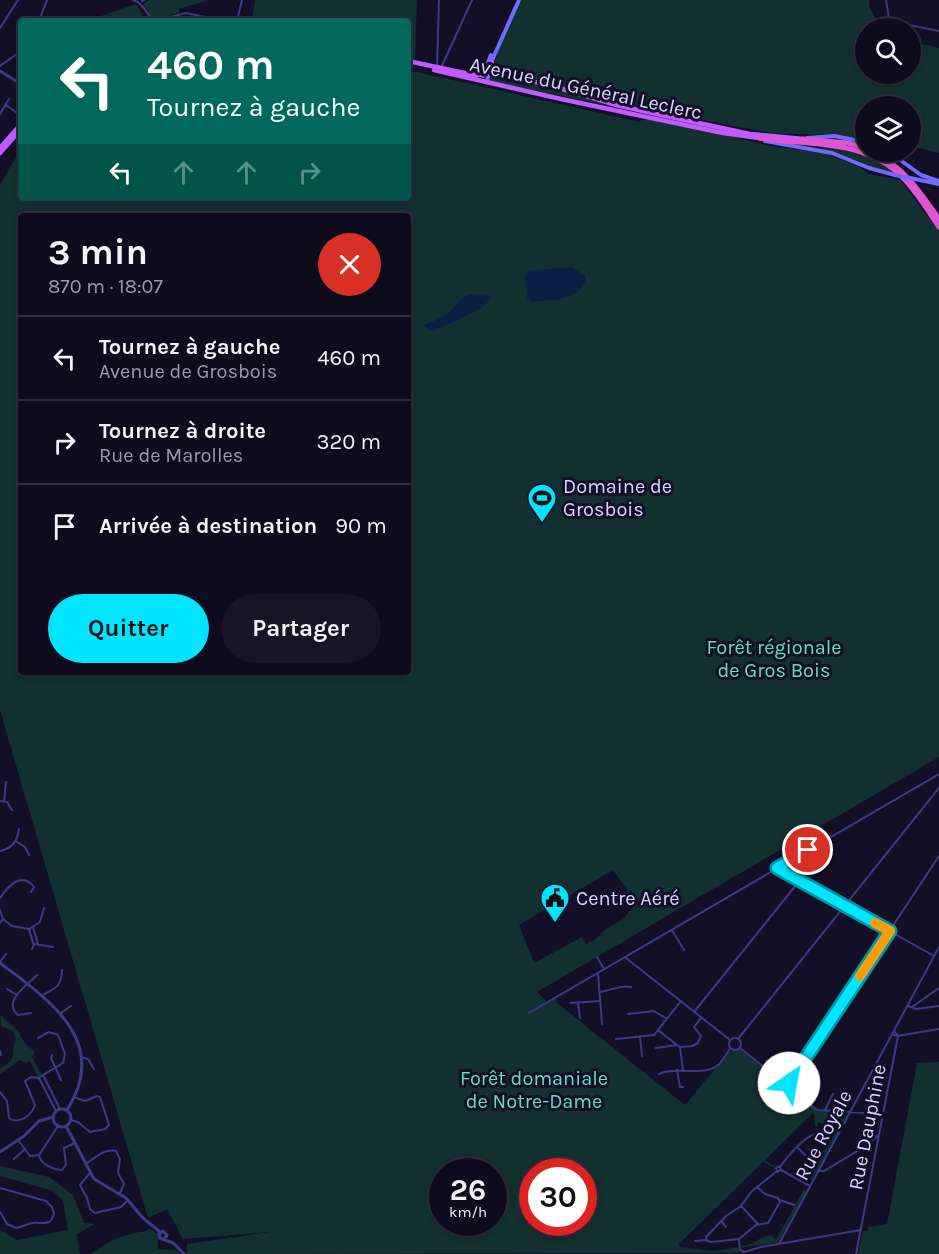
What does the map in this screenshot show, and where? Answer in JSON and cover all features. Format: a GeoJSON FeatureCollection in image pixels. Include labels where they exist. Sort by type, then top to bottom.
{"type":"FeatureCollection","features":[{"type":"Feature","properties":{"kind":"highway"},"geometry":{"type":"LineString","coordinates":[[759,138],[841,146],[875,157],[903,178],[939,226]]}},
{"type":"Feature","properties":{"kind":"highway"},"geometry":{"type":"LineString","coordinates":[[803,139],[855,145]]}},
{"type":"Feature","properties":{"kind":"highway"},"geometry":{"type":"LineString","coordinates":[[890,162],[907,176],[939,219]]}},
{"type":"Feature","properties":{"kind":"main road"},"geometry":{"type":"LineString","coordinates":[[411,63],[484,76],[518,0]]}},
{"type":"Feature","properties":{"kind":"main road"},"geometry":{"type":"LineString","coordinates":[[490,60],[494,68],[502,74]]}},
{"type":"Feature","properties":{"kind":"main road","name":"Avenue du Général Leclerc"},"geometry":{"type":"LineString","coordinates":[[411,64],[484,76],[712,130],[759,138]]}},
{"type":"Feature","properties":{"kind":"main road","name":"Avenue du Général Leclerc"},"geometry":{"type":"LineString","coordinates":[[484,76],[502,74],[620,106],[694,122],[750,134],[803,139]]}},
{"type":"Feature","properties":{"kind":"main road"},"geometry":{"type":"LineString","coordinates":[[0,148],[18,127]]}},
{"type":"Feature","properties":{"kind":"main road"},"geometry":{"type":"LineString","coordinates":[[0,153],[18,132]]}},
{"type":"Feature","properties":{"kind":"main road"},"geometry":{"type":"LineString","coordinates":[[803,139],[813,136],[834,136],[855,140]]}},
{"type":"Feature","properties":{"kind":"main road"},"geometry":{"type":"LineString","coordinates":[[759,138],[827,152],[869,168],[939,183]]}},
{"type":"Feature","properties":{"kind":"main road"},"geometry":{"type":"LineString","coordinates":[[903,162],[921,175],[939,183]]}},
{"type":"Feature","properties":{"kind":"street"},"geometry":{"type":"LineString","coordinates":[[0,28],[18,0]]}},
{"type":"Feature","properties":{"kind":"street"},"geometry":{"type":"LineString","coordinates":[[40,18],[47,0]]}},
{"type":"Feature","properties":{"kind":"street"},"geometry":{"type":"LineString","coordinates":[[133,0],[141,1],[151,18]]}},
{"type":"Feature","properties":{"kind":"street"},"geometry":{"type":"LineString","coordinates":[[238,18],[242,0]]}},
{"type":"Feature","properties":{"kind":"street"},"geometry":{"type":"LineString","coordinates":[[439,0],[439,68]]}},
{"type":"Feature","properties":{"kind":"street"},"geometry":{"type":"LineString","coordinates":[[439,68],[472,0]]}},
{"type":"Feature","properties":{"kind":"street"},"geometry":{"type":"LineString","coordinates":[[886,0],[889,18],[894,21],[939,31]]}},
{"type":"Feature","properties":{"kind":"street"},"geometry":{"type":"LineString","coordinates":[[168,18],[183,14],[211,18]]}},
{"type":"Feature","properties":{"kind":"street"},"geometry":{"type":"LineString","coordinates":[[191,18],[192,14]]}},
{"type":"Feature","properties":{"kind":"street"},"geometry":{"type":"LineString","coordinates":[[18,54],[0,69],[18,82]]}},
{"type":"Feature","properties":{"kind":"street"},"geometry":{"type":"LineString","coordinates":[[0,114],[9,99]]}},
{"type":"Feature","properties":{"kind":"street"},"geometry":{"type":"LineString","coordinates":[[6,105],[18,114]]}},
{"type":"Feature","properties":{"kind":"street"},"geometry":{"type":"LineString","coordinates":[[529,1013],[939,774]]}},
{"type":"Feature","properties":{"kind":"street"},"geometry":{"type":"LineString","coordinates":[[6,782],[2,801],[10,805],[12,810]]}},
{"type":"Feature","properties":{"kind":"street"},"geometry":{"type":"LineString","coordinates":[[738,1039],[939,788]]}},
{"type":"Feature","properties":{"kind":"street"},"geometry":{"type":"LineString","coordinates":[[0,850],[8,849],[16,842],[19,829]]}},
{"type":"Feature","properties":{"kind":"street"},"geometry":{"type":"LineString","coordinates":[[694,1012],[829,844],[829,837]]}},
{"type":"Feature","properties":{"kind":"street"},"geometry":{"type":"LineString","coordinates":[[16,842],[25,847],[29,855]]}},
{"type":"Feature","properties":{"kind":"street"},"geometry":{"type":"LineString","coordinates":[[787,1086],[939,856]]}},
{"type":"Feature","properties":{"kind":"street"},"geometry":{"type":"LineString","coordinates":[[777,868],[934,956]]}},
{"type":"Feature","properties":{"kind":"street"},"geometry":{"type":"LineString","coordinates":[[0,898],[12,884],[22,880],[27,880],[34,887],[31,892]]}},
{"type":"Feature","properties":{"kind":"street"},"geometry":{"type":"LineString","coordinates":[[0,910],[3,918],[12,926],[31,928],[40,922],[44,908]]}},
{"type":"Feature","properties":{"kind":"street"},"geometry":{"type":"LineString","coordinates":[[0,923],[3,918]]}},
{"type":"Feature","properties":{"kind":"street"},"geometry":{"type":"LineString","coordinates":[[31,928],[36,944]]}},
{"type":"Feature","properties":{"kind":"street"},"geometry":{"type":"LineString","coordinates":[[672,930],[684,950]]}},
{"type":"Feature","properties":{"kind":"street"},"geometry":{"type":"LineString","coordinates":[[36,944],[53,947]]}},
{"type":"Feature","properties":{"kind":"street"},"geometry":{"type":"LineString","coordinates":[[32,949],[36,944]]}},
{"type":"Feature","properties":{"kind":"street","name":"Rue Royale"},"geometry":{"type":"LineString","coordinates":[[779,1244],[890,1038],[895,1034],[896,1027],[910,1007],[939,947]]}},
{"type":"Feature","properties":{"kind":"street"},"geometry":{"type":"LineString","coordinates":[[6,954],[0,963],[43,995],[61,1013],[74,1035],[81,1057],[80,1077],[67,1110]]}},
{"type":"Feature","properties":{"kind":"street"},"geometry":{"type":"LineString","coordinates":[[597,957],[604,969]]}},
{"type":"Feature","properties":{"kind":"street"},"geometry":{"type":"LineString","coordinates":[[625,957],[729,1040]]}},
{"type":"Feature","properties":{"kind":"street"},"geometry":{"type":"LineString","coordinates":[[43,995],[58,986],[62,970]]}},
{"type":"Feature","properties":{"kind":"street"},"geometry":{"type":"LineString","coordinates":[[598,974],[602,1024]]}},
{"type":"Feature","properties":{"kind":"street"},"geometry":{"type":"LineString","coordinates":[[31,1013],[18,1015],[13,1006],[17,995],[38,975]]}},
{"type":"Feature","properties":{"kind":"street"},"geometry":{"type":"LineString","coordinates":[[600,992],[631,987]]}},
{"type":"Feature","properties":{"kind":"street"},"geometry":{"type":"LineString","coordinates":[[7,988],[17,995]]}},
{"type":"Feature","properties":{"kind":"street"},"geometry":{"type":"LineString","coordinates":[[910,1007],[939,988]]}},
{"type":"Feature","properties":{"kind":"street"},"geometry":{"type":"LineString","coordinates":[[571,1003],[600,1001]]}},
{"type":"Feature","properties":{"kind":"street"},"geometry":{"type":"LineString","coordinates":[[616,1039],[654,1035],[681,1001]]}},
{"type":"Feature","properties":{"kind":"street"},"geometry":{"type":"LineString","coordinates":[[578,1002],[580,1018]]}},
{"type":"Feature","properties":{"kind":"street"},"geometry":{"type":"LineString","coordinates":[[61,1013],[71,1006]]}},
{"type":"Feature","properties":{"kind":"street"},"geometry":{"type":"LineString","coordinates":[[910,1007],[916,1009],[939,1006]]}},
{"type":"Feature","properties":{"kind":"street"},"geometry":{"type":"LineString","coordinates":[[628,1014],[654,1011],[667,1019]]}},
{"type":"Feature","properties":{"kind":"street"},"geometry":{"type":"LineString","coordinates":[[656,1048],[692,1046],[701,1039],[694,1028],[701,1017]]}},
{"type":"Feature","properties":{"kind":"street"},"geometry":{"type":"LineString","coordinates":[[895,1034],[939,1029]]}},
{"type":"Feature","properties":{"kind":"street"},"geometry":{"type":"LineString","coordinates":[[658,1030],[679,1046],[683,1071]]}},
{"type":"Feature","properties":{"kind":"street"},"geometry":{"type":"LineString","coordinates":[[0,1092],[7,1101],[9,1118],[18,1121],[30,1114],[35,1105],[26,1081],[31,1077],[39,1078],[66,1059],[58,1035],[49,1032],[38,1038]]}},
{"type":"Feature","properties":{"kind":"street"},"geometry":{"type":"LineString","coordinates":[[74,1035],[81,1032]]}},
{"type":"Feature","properties":{"kind":"street","name":"Rue Dauphine"},"geometry":{"type":"LineString","coordinates":[[856,1254],[883,1114],[895,1034]]}},
{"type":"Feature","properties":{"kind":"street"},"geometry":{"type":"LineString","coordinates":[[640,1036],[642,1056]]}},
{"type":"Feature","properties":{"kind":"street"},"geometry":{"type":"LineString","coordinates":[[666,1036],[666,1047]]}},
{"type":"Feature","properties":{"kind":"street"},"geometry":{"type":"LineString","coordinates":[[729,1040],[738,1039]]}},
{"type":"Feature","properties":{"kind":"street"},"geometry":{"type":"LineString","coordinates":[[738,1039],[741,1044],[740,1048]]}},
{"type":"Feature","properties":{"kind":"street"},"geometry":{"type":"LineString","coordinates":[[729,1040],[730,1049]]}},
{"type":"Feature","properties":{"kind":"street"},"geometry":{"type":"LineString","coordinates":[[740,1048],[817,1110],[883,1114]]}},
{"type":"Feature","properties":{"kind":"street"},"geometry":{"type":"LineString","coordinates":[[730,1049],[734,1051],[740,1048]]}},
{"type":"Feature","properties":{"kind":"street"},"geometry":{"type":"LineString","coordinates":[[659,1074],[717,1066],[730,1049]]}},
{"type":"Feature","properties":{"kind":"street"},"geometry":{"type":"LineString","coordinates":[[52,1055],[51,1058],[61,1080]]}},
{"type":"Feature","properties":{"kind":"street"},"geometry":{"type":"LineString","coordinates":[[81,1057],[88,1059],[94,1069]]}},
{"type":"Feature","properties":{"kind":"street"},"geometry":{"type":"LineString","coordinates":[[677,1070],[680,1087],[683,1087]]}},
{"type":"Feature","properties":{"kind":"street"},"geometry":{"type":"LineString","coordinates":[[43,1075],[60,1109]]}},
{"type":"Feature","properties":{"kind":"street"},"geometry":{"type":"LineString","coordinates":[[39,1078],[56,1111]]}},
{"type":"Feature","properties":{"kind":"street"},"geometry":{"type":"LineString","coordinates":[[825,1110],[833,1094]]}},
{"type":"Feature","properties":{"kind":"street"},"geometry":{"type":"LineString","coordinates":[[71,1120],[78,1122],[90,1132],[105,1129],[110,1125],[100,1097],[83,1101],[74,1097]]}},
{"type":"Feature","properties":{"kind":"street"},"geometry":{"type":"LineString","coordinates":[[60,1109],[70,1113],[71,1120],[66,1126],[58,1126],[54,1123],[53,1117],[60,1109]]}},
{"type":"Feature","properties":{"kind":"street"},"geometry":{"type":"LineString","coordinates":[[0,1151],[18,1140],[40,1120],[53,1117]]}},
{"type":"Feature","properties":{"kind":"street"},"geometry":{"type":"LineString","coordinates":[[18,1140],[32,1157],[39,1155],[58,1126]]}},
{"type":"Feature","properties":{"kind":"street"},"geometry":{"type":"LineString","coordinates":[[66,1126],[89,1174],[98,1183],[128,1200],[160,1232],[164,1231],[172,1243],[184,1254]]}},
{"type":"Feature","properties":{"kind":"street"},"geometry":{"type":"LineString","coordinates":[[706,1240],[707,1235],[721,1221],[741,1206],[757,1187],[772,1177],[797,1147],[816,1134],[829,1139]]}},
{"type":"Feature","properties":{"kind":"street"},"geometry":{"type":"LineString","coordinates":[[818,1171],[824,1171],[864,1147],[879,1135]]}},
{"type":"Feature","properties":{"kind":"street"},"geometry":{"type":"LineString","coordinates":[[39,1155],[44,1164],[62,1170],[66,1165],[64,1148],[75,1143]]}},
{"type":"Feature","properties":{"kind":"street"},"geometry":{"type":"LineString","coordinates":[[797,1147],[805,1155],[814,1159]]}},
{"type":"Feature","properties":{"kind":"street"},"geometry":{"type":"LineString","coordinates":[[14,1159],[25,1149]]}},
{"type":"Feature","properties":{"kind":"street"},"geometry":{"type":"LineString","coordinates":[[85,1164],[99,1153],[116,1151],[120,1159],[118,1173],[124,1184],[119,1194]]}},
{"type":"Feature","properties":{"kind":"street"},"geometry":{"type":"LineString","coordinates":[[779,1169],[810,1186]]}},
{"type":"Feature","properties":{"kind":"street"},"geometry":{"type":"LineString","coordinates":[[89,1174],[80,1185],[92,1212],[99,1214],[121,1207],[128,1200]]}},
{"type":"Feature","properties":{"kind":"street"},"geometry":{"type":"LineString","coordinates":[[757,1187],[765,1194],[794,1205]]}},
{"type":"Feature","properties":{"kind":"street"},"geometry":{"type":"LineString","coordinates":[[0,1188],[42,1200],[52,1207],[54,1214],[52,1220],[47,1224],[30,1224],[16,1228],[8,1224],[0,1212]]}},
{"type":"Feature","properties":{"kind":"street"},"geometry":{"type":"LineString","coordinates":[[769,1222],[780,1200]]}},
{"type":"Feature","properties":{"kind":"street"},"geometry":{"type":"LineString","coordinates":[[741,1206],[758,1224]]}},
{"type":"Feature","properties":{"kind":"street"},"geometry":{"type":"LineString","coordinates":[[721,1221],[726,1227]]}},
{"type":"Feature","properties":{"kind":"street"},"geometry":{"type":"LineString","coordinates":[[695,1240],[714,1242],[739,1239],[758,1224],[769,1222],[776,1226]]}},
{"type":"Feature","properties":{"kind":"street"},"geometry":{"type":"LineString","coordinates":[[739,1239],[740,1250],[743,1253],[779,1244],[861,1230]]}},
{"type":"Feature","properties":{"kind":"street"},"geometry":{"type":"LineString","coordinates":[[160,1232],[159,1237],[172,1243]]}},
{"type":"Feature","properties":{"kind":"street"},"geometry":{"type":"LineString","coordinates":[[164,1239],[167,1235]]}},
{"type":"Feature","properties":{"kind":"green space"},"geometry":{"type":"Polygon","coordinates":[[[149,0],[209,0],[179,9],[179,13],[161,18],[151,17],[143,4],[149,0]]]}},
{"type":"Feature","properties":{"kind":"green space"},"geometry":{"type":"Polygon","coordinates":[[[255,0],[417,0],[415,60],[411,59],[411,18],[252,18],[255,0]]]}},
{"type":"Feature","properties":{"kind":"green space"},"geometry":{"type":"Polygon","coordinates":[[[520,0],[870,0],[869,6],[876,18],[855,18],[855,84],[921,84],[921,44],[939,48],[939,153],[921,148],[921,96],[855,96],[855,138],[774,133],[663,111],[501,71],[494,65],[520,0]]]}},
{"type":"Feature","properties":{"kind":"green space"},"geometry":{"type":"Polygon","coordinates":[[[136,4],[143,15],[141,18],[95,18],[136,4]]]}},
{"type":"Feature","properties":{"kind":"green space"},"geometry":{"type":"Polygon","coordinates":[[[411,71],[640,122],[653,119],[772,146],[824,153],[858,166],[869,174],[900,180],[939,231],[939,757],[537,992],[547,1002],[556,999],[557,1003],[685,1105],[728,1053],[739,1049],[816,1111],[847,1115],[812,1180],[809,1179],[836,1129],[818,1122],[817,1127],[815,1126],[814,1112],[765,1160],[774,1166],[776,1164],[774,1170],[773,1167],[763,1162],[679,1244],[680,1247],[714,1251],[738,1247],[739,1253],[187,1254],[187,1244],[270,1232],[183,1239],[167,1209],[148,1218],[0,710],[0,184],[18,154],[18,201],[411,201],[411,71]],[[613,870],[519,925],[534,963],[582,937],[586,944],[594,940],[623,919],[635,905],[635,901],[613,870]]]}},
{"type":"Feature","properties":{"kind":"green space"},"geometry":{"type":"Polygon","coordinates":[[[491,76],[561,90],[624,109],[490,81],[491,76]]]}},
{"type":"Feature","properties":{"kind":"green space"},"geometry":{"type":"Polygon","coordinates":[[[815,147],[855,153],[855,160],[815,147]]]}},
{"type":"Feature","properties":{"kind":"green space"},"geometry":{"type":"Polygon","coordinates":[[[859,162],[878,162],[892,172],[859,162]]]}},
{"type":"Feature","properties":{"kind":"green space"},"geometry":{"type":"Polygon","coordinates":[[[3,1016],[27,1045],[35,1051],[32,1057],[42,1075],[38,1077],[30,1061],[26,1063],[20,1060],[0,1074],[0,1068],[12,1059],[16,1039],[13,1031],[1,1026],[0,1017],[3,1016]]]}},
{"type":"Feature","properties":{"kind":"green space"},"geometry":{"type":"Polygon","coordinates":[[[939,1062],[939,1254],[858,1254],[863,1231],[868,1231],[868,1227],[887,1224],[917,1063],[939,1062]]]}},
{"type":"Feature","properties":{"kind":"green space"},"geometry":{"type":"Polygon","coordinates":[[[0,1166],[49,1177],[73,1195],[84,1223],[95,1224],[77,1234],[80,1254],[0,1254],[0,1230],[17,1240],[68,1230],[63,1201],[53,1191],[0,1176],[0,1166]]]}},
{"type":"Feature","properties":{"kind":"green space"},"geometry":{"type":"Polygon","coordinates":[[[804,1189],[806,1193],[778,1242],[741,1248],[741,1246],[767,1236],[777,1238],[804,1189]]]}},
{"type":"Feature","properties":{"kind":"green space"},"geometry":{"type":"Polygon","coordinates":[[[149,1229],[158,1234],[158,1249],[176,1250],[180,1254],[91,1254],[117,1238],[149,1229]]]}},
{"type":"Feature","properties":{"kind":"water"},"geometry":{"type":"Polygon","coordinates":[[[572,267],[585,276],[585,283],[575,294],[569,297],[532,302],[527,298],[525,276],[528,271],[572,267]]]}},
{"type":"Feature","properties":{"kind":"water"},"geometry":{"type":"Polygon","coordinates":[[[473,294],[492,297],[481,309],[433,331],[424,326],[446,315],[461,300],[473,294]]]}},
{"type":"Feature","properties":{"kind":"slow traffic"},"geometry":{"type":"LineString","coordinates":[[860,976],[890,931],[875,923]]}},
{"type":"Feature","properties":{"kind":"place","name":"Domaine de Grosbois"},"geometry":{"type":"Point","coordinates":[542,524]}},
{"type":"Feature","properties":{"kind":"place","name":"Centre Aéré"},"geometry":{"type":"Point","coordinates":[555,924]}},
{"type":"Feature","properties":{"kind":"route"},"geometry":{"type":"LineString","coordinates":[[789,1083],[890,931],[777,868],[808,850]]}},
{"type":"Feature","properties":{"kind":"park label","name":"Forêt régionale de Gros Bois"},"geometry":{"type":"Point","coordinates":[774,658]}},
{"type":"Feature","properties":{"kind":"park label","name":"Forêt domaniale de Notre-Dame"},"geometry":{"type":"Point","coordinates":[534,1090]}}]}
